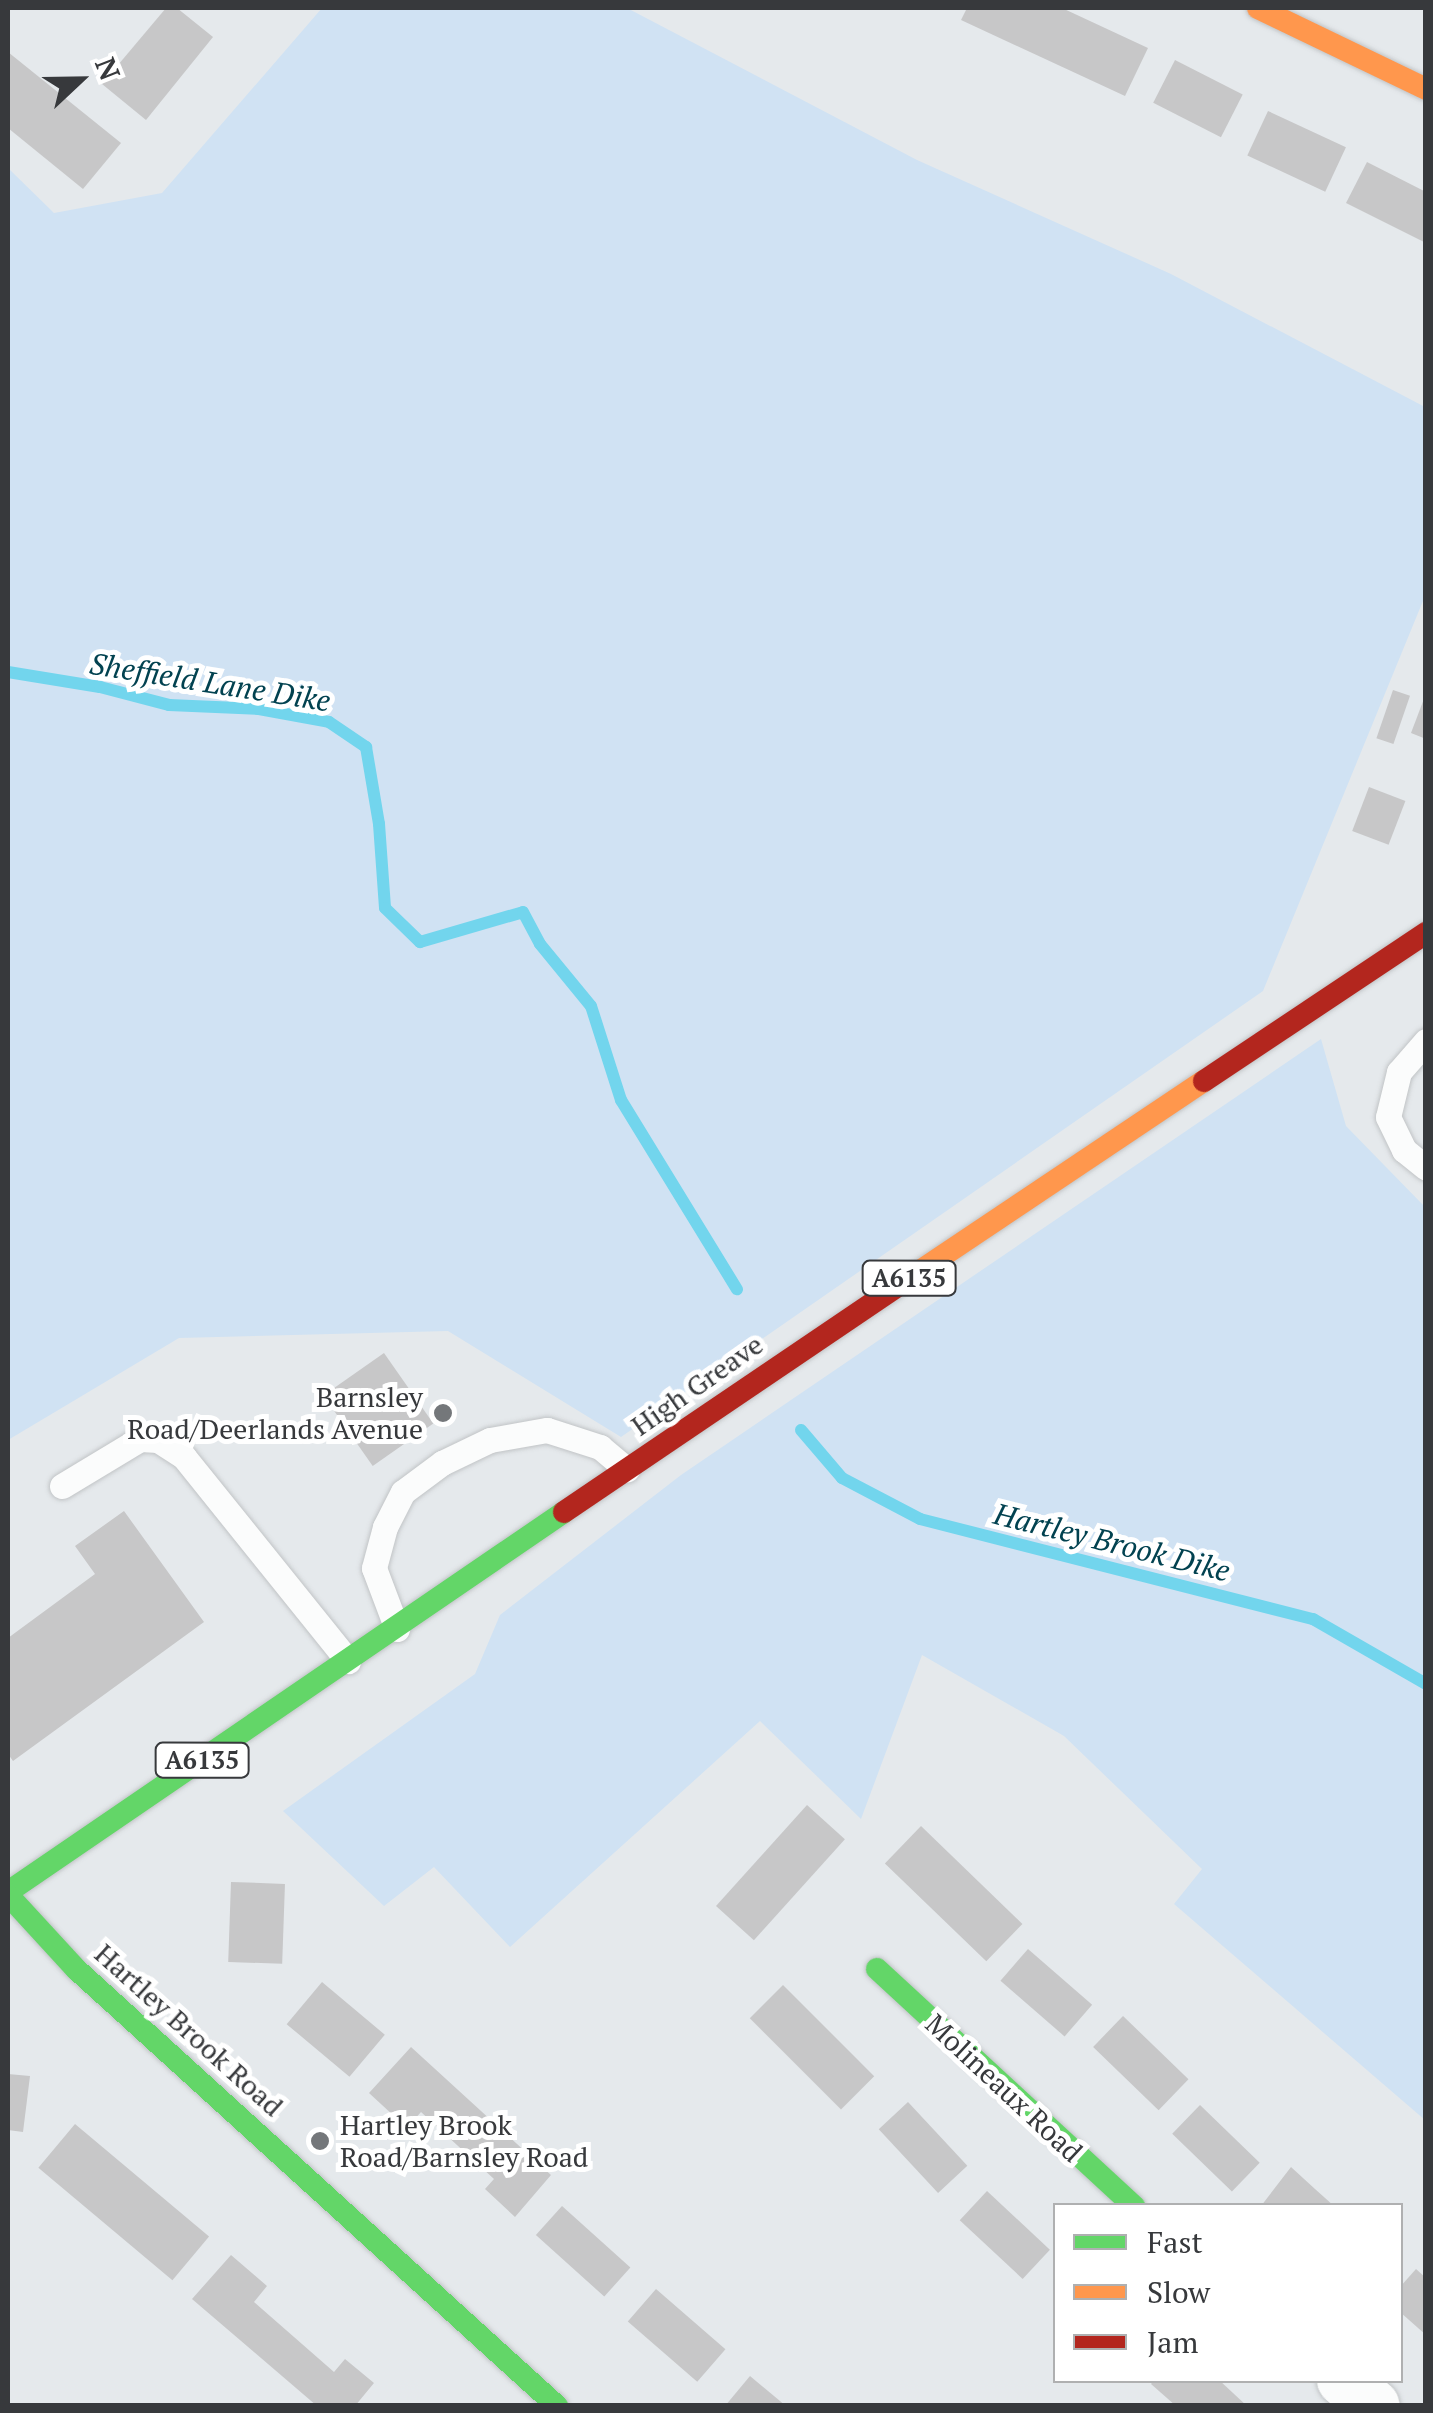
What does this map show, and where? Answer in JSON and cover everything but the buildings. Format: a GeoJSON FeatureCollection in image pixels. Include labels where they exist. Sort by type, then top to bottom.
{"type":"FeatureCollection","features":[{"type":"Feature","properties":{"kind":"main road"},"geometry":{"type":"LineString","coordinates":[[1258,8],[1426,89]]}},
{"type":"Feature","properties":{"kind":"main road","name":"High Greave"},"geometry":{"type":"LineString","coordinates":[[8,1894],[627,1470],[1426,933]]}},
{"type":"Feature","properties":{"kind":"main road","name":"Hartley Brook Road"},"geometry":{"type":"LineString","coordinates":[[8,1894],[76,1969],[557,2406]]}},
{"type":"Feature","properties":{"kind":"main road","name":"Molineaux Road"},"geometry":{"type":"LineString","coordinates":[[876,1969],[1131,2203]]}},
{"type":"Feature","properties":{"kind":"street"},"geometry":{"type":"LineString","coordinates":[[1346,2383],[1374,2406]]}},
{"type":"Feature","properties":{"kind":"lane"},"geometry":{"type":"LineString","coordinates":[[1426,1041],[1399,1072],[1388,1117],[1404,1150],[1426,1168]]}},
{"type":"Feature","properties":{"kind":"lane"},"geometry":{"type":"LineString","coordinates":[[397,1629],[374,1568],[384,1527],[403,1492],[442,1462],[490,1440],[547,1430],[600,1447],[627,1470]]}},
{"type":"Feature","properties":{"kind":"lane"},"geometry":{"type":"LineString","coordinates":[[62,1486],[140,1439],[158,1440],[184,1457],[348,1661]]}},
{"type":"Feature","properties":{"kind":"shaded area"},"geometry":{"type":"Polygon","coordinates":[[[322,8],[627,8],[917,160],[1171,274],[1425,407],[1425,596],[1263,991],[621,1437],[448,1331],[179,1338],[8,1440],[8,168],[54,213],[162,193],[322,8]]]}},
{"type":"Feature","properties":{"kind":"shaded area"},"geometry":{"type":"Polygon","coordinates":[[[1321,1039],[1346,1126],[1425,1207],[1425,2120],[1174,1904],[1202,1869],[1064,1736],[922,1655],[861,1819],[760,1721],[510,1947],[434,1867],[384,1906],[283,1811],[475,1674],[500,1615],[681,1475],[1321,1039]]]}},
{"type":"Feature","properties":{"kind":"waterway","name":"Sheffield Lane Dike"},"geometry":{"type":"LineString","coordinates":[[8,672],[100,687],[169,705],[259,709],[329,722],[366,747],[379,824],[385,908],[420,942],[523,912],[540,944],[591,1006],[621,1100],[737,1289]]}},
{"type":"Feature","properties":{"kind":"waterway","name":"Hartley Brook Dike"},"geometry":{"type":"LineString","coordinates":[[801,1430],[842,1478],[920,1519],[1313,1619],[1426,1684]]}},
{"type":"Feature","properties":{"kind":"traffic: fast"},"geometry":{"type":"LineString","coordinates":[[8,1892],[564,1512]]}},
{"type":"Feature","properties":{"kind":"traffic: fast"},"geometry":{"type":"LineString","coordinates":[[8,1895],[76,1969],[557,2406]]}},
{"type":"Feature","properties":{"kind":"traffic: fast"},"geometry":{"type":"LineString","coordinates":[[877,1969],[1131,2203]]}},
{"type":"Feature","properties":{"kind":"traffic: slow"},"geometry":{"type":"LineString","coordinates":[[1258,8],[1426,89]]}},
{"type":"Feature","properties":{"kind":"traffic: slow"},"geometry":{"type":"LineString","coordinates":[[914,1275],[1204,1081]]}},
{"type":"Feature","properties":{"kind":"traffic: jam"},"geometry":{"type":"LineString","coordinates":[[1204,1081],[1426,933]]}},
{"type":"Feature","properties":{"kind":"traffic: jam"},"geometry":{"type":"LineString","coordinates":[[564,1512],[914,1275]]}},
{"type":"Feature","properties":{"kind":"place","name":"Barnsley Road/Deerlands Avenue"},"geometry":{"type":"Point","coordinates":[443,1413]}},
{"type":"Feature","properties":{"kind":"place","name":"Hartley Brook Road/Barnsley Road"},"geometry":{"type":"Point","coordinates":[320,2141]}}]}
